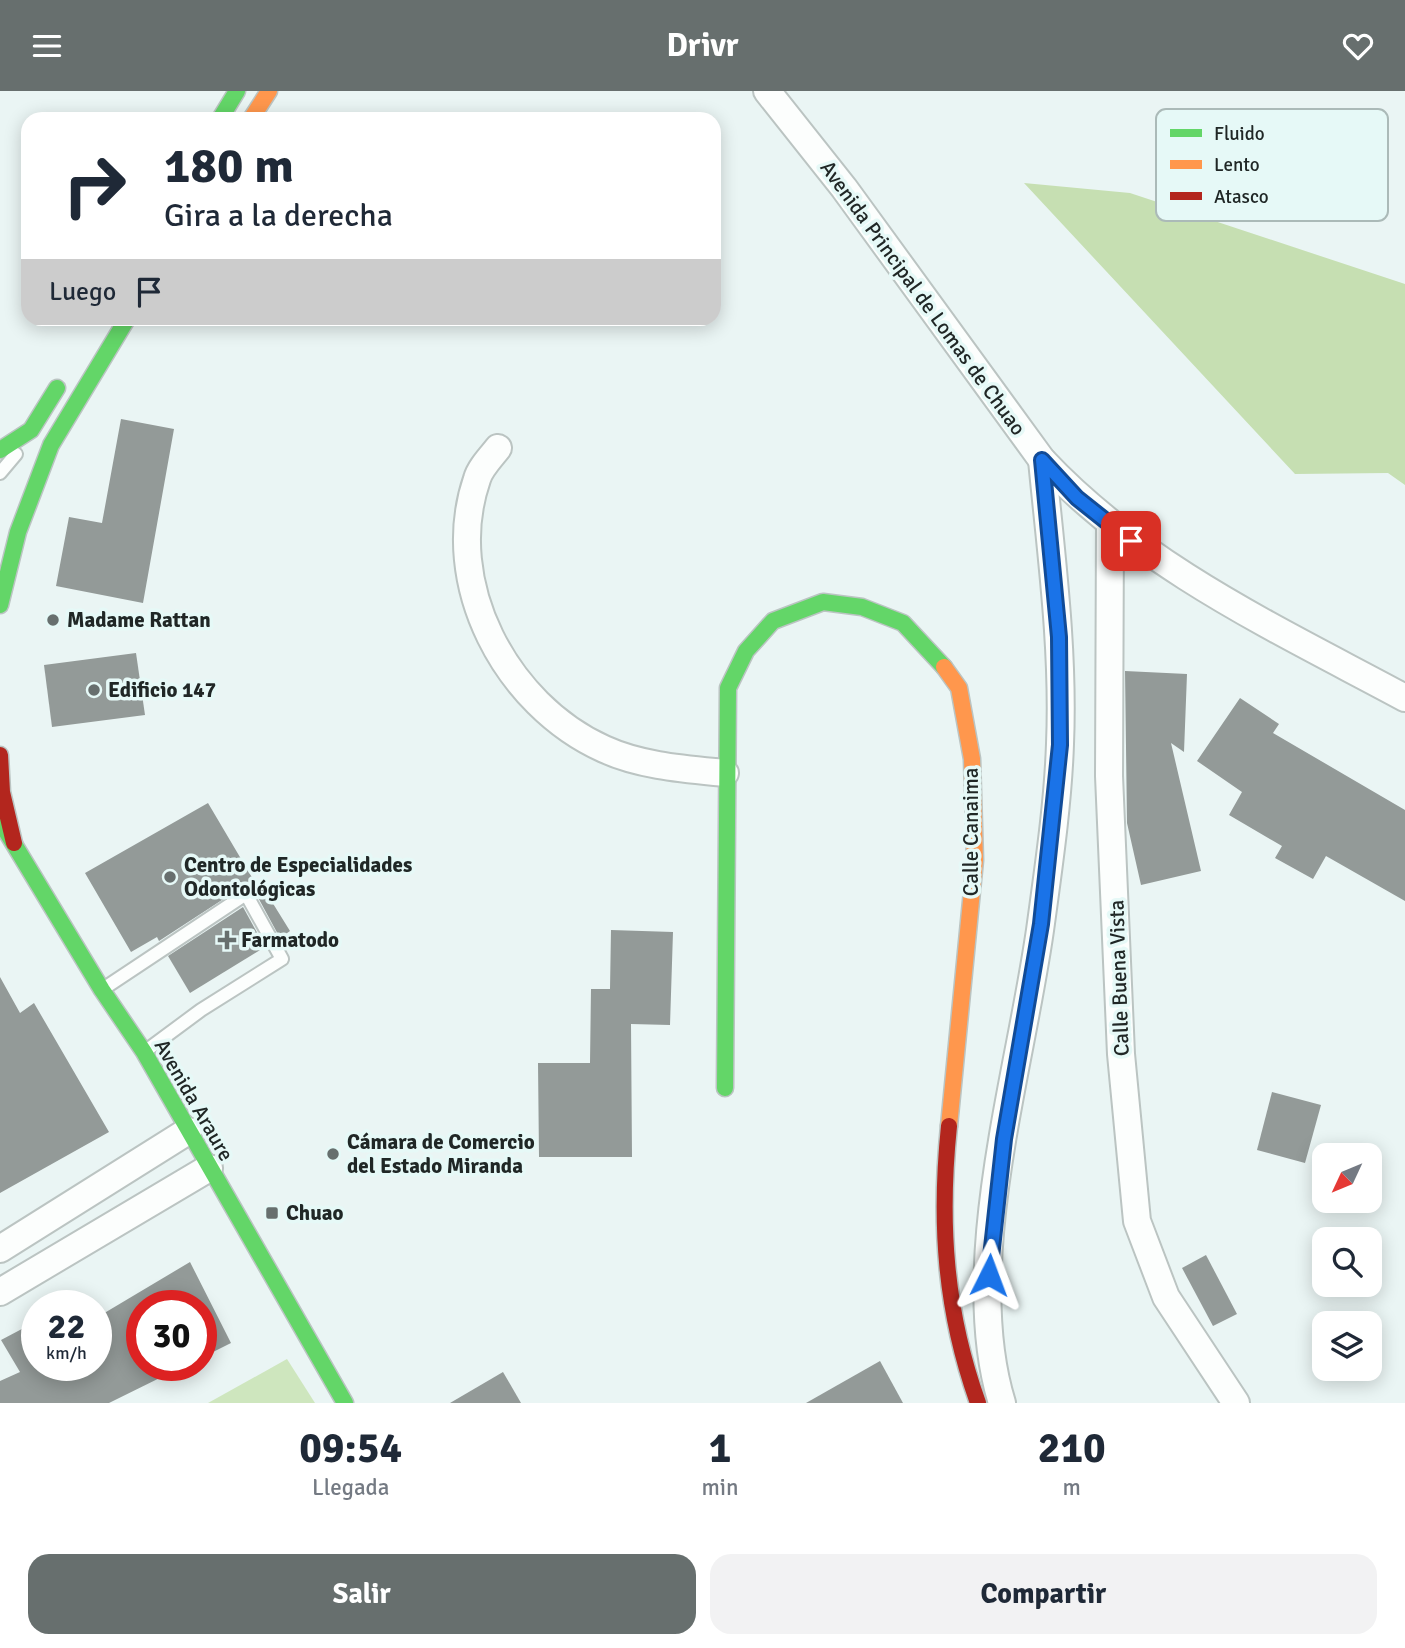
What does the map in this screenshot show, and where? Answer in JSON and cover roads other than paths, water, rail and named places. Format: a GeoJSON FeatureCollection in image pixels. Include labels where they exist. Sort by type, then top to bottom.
{"type":"FeatureCollection","features":[{"type":"Feature","properties":{"kind":"street"},"geometry":{"type":"LineString","coordinates":[[224,112],[237,91]]}},
{"type":"Feature","properties":{"kind":"street"},"geometry":{"type":"LineString","coordinates":[[255,112],[268,91]]}},
{"type":"Feature","properties":{"kind":"street","name":"Avenida Principal de Lomas de Chuao"},"geometry":{"type":"LineString","coordinates":[[767,91],[844,188],[1042,460],[1077,498],[1110,525],[1210,591],[1405,698]]}},
{"type":"Feature","properties":{"kind":"street"},"geometry":{"type":"LineString","coordinates":[[0,605],[31,493],[51,445],[123,326]]}},
{"type":"Feature","properties":{"kind":"street"},"geometry":{"type":"LineString","coordinates":[[0,450],[31,430],[65,374]]}},
{"type":"Feature","properties":{"kind":"street"},"geometry":{"type":"LineString","coordinates":[[498,448],[477,476],[466,526],[468,577],[491,639],[516,683],[561,724],[605,750],[667,767],[724,773]]}},
{"type":"Feature","properties":{"kind":"street"},"geometry":{"type":"LineString","coordinates":[[1002,1403],[993,1373],[989,1255],[1004,1139],[1041,924],[1060,745],[1059,637],[1042,460]]}},
{"type":"Feature","properties":{"kind":"street","name":"Calle Buena Vista"},"geometry":{"type":"LineString","coordinates":[[1110,525],[1109,776],[1121,1054],[1138,1221],[1166,1297],[1236,1403]]}},
{"type":"Feature","properties":{"kind":"street","name":"Calle Canaima"},"geometry":{"type":"LineString","coordinates":[[725,1088],[724,773],[728,688],[746,651],[773,621],[823,602],[862,607],[904,623],[936,655],[960,688],[972,759],[975,860],[944,1163],[945,1259],[960,1353],[978,1403]]}},
{"type":"Feature","properties":{"kind":"street"},"geometry":{"type":"LineString","coordinates":[[0,755],[2,792],[15,847]]}},
{"type":"Feature","properties":{"kind":"street","name":"Avenida Araure"},"geometry":{"type":"LineString","coordinates":[[0,821],[102,989],[144,1052],[345,1403]]}},
{"type":"Feature","properties":{"kind":"street"},"geometry":{"type":"LineString","coordinates":[[0,1248],[188,1131]]}},
{"type":"Feature","properties":{"kind":"street"},"geometry":{"type":"LineString","coordinates":[[0,1292],[209,1168]]}},
{"type":"Feature","properties":{"kind":"lane"},"geometry":{"type":"LineString","coordinates":[[0,473],[11,463],[31,430]]}},
{"type":"Feature","properties":{"kind":"lane"},"geometry":{"type":"LineString","coordinates":[[102,989],[246,894],[282,959],[201,1010],[144,1052]]}},
{"type":"Feature","properties":{"kind":"place","name":"Madame Rattan"},"geometry":{"type":"Point","coordinates":[53,620]}},
{"type":"Feature","properties":{"kind":"place","name":"Edificio 147"},"geometry":{"type":"Point","coordinates":[94,690]}},
{"type":"Feature","properties":{"kind":"place","name":"Centro de Especialidades Odontológicas"},"geometry":{"type":"Point","coordinates":[170,877]}},
{"type":"Feature","properties":{"kind":"place","name":"Farmatodo"},"geometry":{"type":"Point","coordinates":[227,940]}},
{"type":"Feature","properties":{"kind":"place","name":"Cámara de Comercio del Estado Miranda"},"geometry":{"type":"Point","coordinates":[333,1154]}},
{"type":"Feature","properties":{"kind":"place","name":"Chuao"},"geometry":{"type":"Point","coordinates":[272,1213]}}]}
